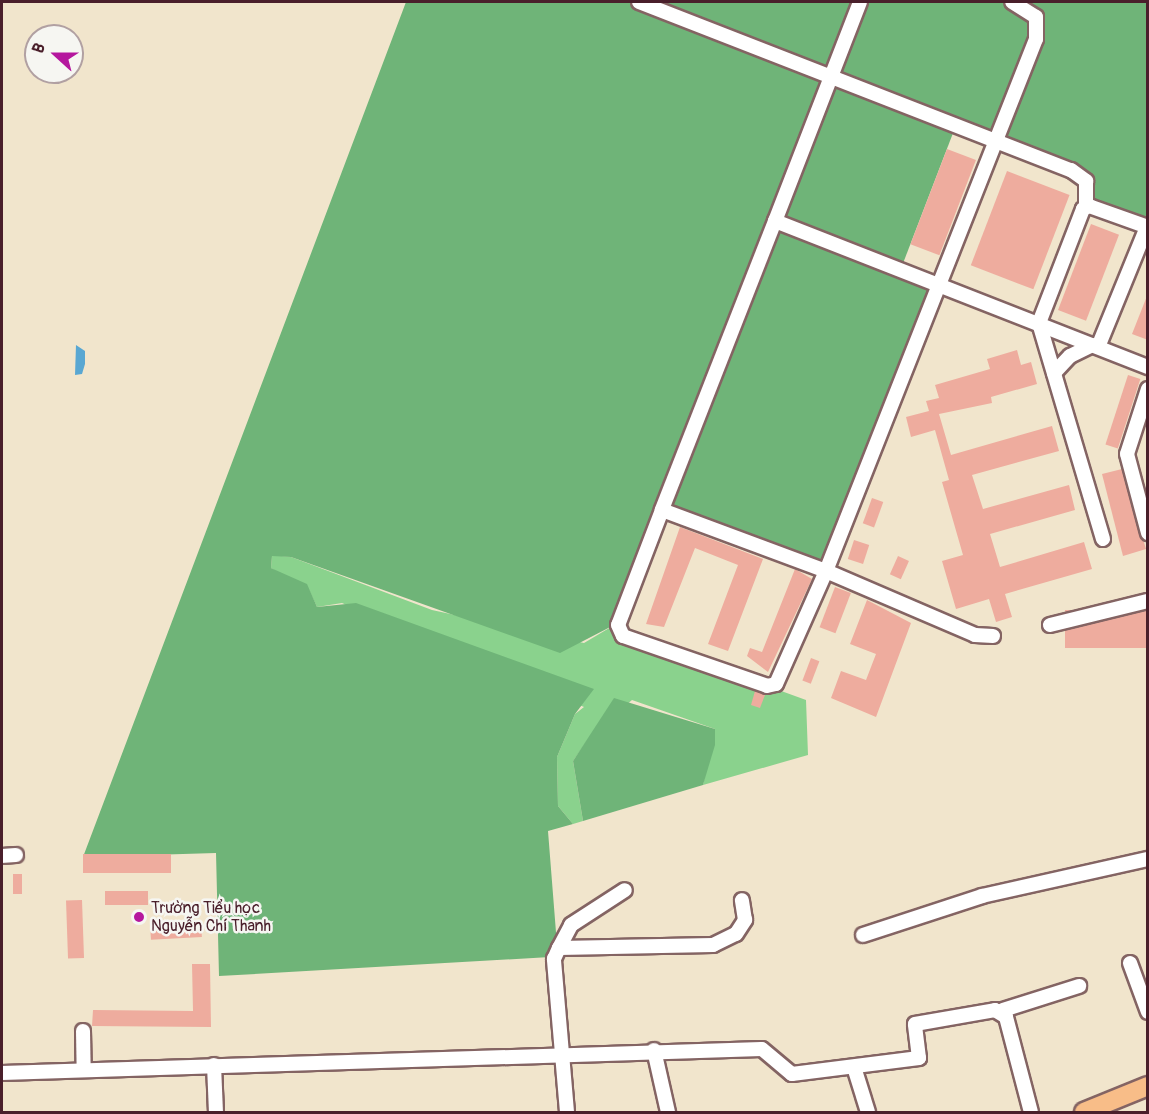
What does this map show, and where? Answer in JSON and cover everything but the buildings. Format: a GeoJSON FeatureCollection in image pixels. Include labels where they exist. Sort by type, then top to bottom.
{"type":"FeatureCollection","features":[{"type":"Feature","properties":{"kind":"main road"},"geometry":{"type":"LineString","coordinates":[[1084,1113],[1148,1086]]}},
{"type":"Feature","properties":{"kind":"street"},"geometry":{"type":"LineString","coordinates":[[639,2],[1080,176],[1089,189],[1086,207],[1039,323],[1103,539]]}},
{"type":"Feature","properties":{"kind":"street"},"geometry":{"type":"LineString","coordinates":[[860,2],[618,625],[623,636],[767,686],[776,684],[826,571],[942,285],[1039,26],[1033,12],[1012,2]]}},
{"type":"Feature","properties":{"kind":"street"},"geometry":{"type":"LineString","coordinates":[[1054,373],[1070,356],[1096,346],[1147,227],[1086,207]]}},
{"type":"Feature","properties":{"kind":"street"},"geometry":{"type":"LineString","coordinates":[[775,221],[1148,367]]}},
{"type":"Feature","properties":{"kind":"street"},"geometry":{"type":"LineString","coordinates":[[1148,389],[1127,454],[1148,533]]}},
{"type":"Feature","properties":{"kind":"street"},"geometry":{"type":"LineString","coordinates":[[662,510],[826,571],[975,634],[993,636]]}},
{"type":"Feature","properties":{"kind":"street"},"geometry":{"type":"LineString","coordinates":[[1050,625],[1148,601]]}},
{"type":"Feature","properties":{"kind":"street"},"geometry":{"type":"LineString","coordinates":[[2,856],[16,855]]}},
{"type":"Feature","properties":{"kind":"street"},"geometry":{"type":"LineString","coordinates":[[863,935],[981,896],[1148,859]]}},
{"type":"Feature","properties":{"kind":"street"},"geometry":{"type":"LineString","coordinates":[[567,1113],[554,958],[571,926],[625,890]]}},
{"type":"Feature","properties":{"kind":"street"},"geometry":{"type":"LineString","coordinates":[[559,948],[713,945],[736,934],[745,920],[742,900]]}},
{"type":"Feature","properties":{"kind":"street"},"geometry":{"type":"LineString","coordinates":[[1130,963],[1148,1012]]}},
{"type":"Feature","properties":{"kind":"street"},"geometry":{"type":"LineString","coordinates":[[2,1073],[562,1052],[762,1049],[792,1074],[918,1058],[914,1029],[920,1022],[1003,1010],[1079,986]]}},
{"type":"Feature","properties":{"kind":"street"},"geometry":{"type":"LineString","coordinates":[[1003,1010],[1030,1113]]}},
{"type":"Feature","properties":{"kind":"street"},"geometry":{"type":"LineString","coordinates":[[83,1031],[84,1070]]}},
{"type":"Feature","properties":{"kind":"street"},"geometry":{"type":"LineString","coordinates":[[654,1050],[668,1113]]}},
{"type":"Feature","properties":{"kind":"street"},"geometry":{"type":"LineString","coordinates":[[214,1065],[216,1113]]}},
{"type":"Feature","properties":{"kind":"street"},"geometry":{"type":"LineString","coordinates":[[854,1066],[868,1113]]}},
{"type":"Feature","properties":{"kind":"green space"},"geometry":{"type":"Polygon","coordinates":[[[406,2],[633,2],[827,78],[616,624],[560,653],[291,557],[272,556],[271,568],[307,584],[317,607],[356,603],[594,689],[575,714],[557,757],[558,806],[573,824],[548,831],[557,945],[550,957],[219,976],[216,853],[83,857],[406,2]]]}},
{"type":"Feature","properties":{"kind":"green space"},"geometry":{"type":"Polygon","coordinates":[[[647,2],[858,2],[829,74],[647,2]]]}},
{"type":"Feature","properties":{"kind":"green space"},"geometry":{"type":"Polygon","coordinates":[[[863,2],[1005,2],[1026,9],[1037,26],[995,139],[834,76],[863,2]]]}},
{"type":"Feature","properties":{"kind":"green space"},"geometry":{"type":"Polygon","coordinates":[[[1019,2],[1147,2],[1147,225],[1091,203],[1087,180],[1000,140],[1041,27],[1019,2]]]}},
{"type":"Feature","properties":{"kind":"green space"},"geometry":{"type":"Polygon","coordinates":[[[832,80],[955,127],[901,267],[778,220],[832,80]]]}},
{"type":"Feature","properties":{"kind":"green space"},"geometry":{"type":"Polygon","coordinates":[[[776,224],[938,286],[829,572],[666,510],[776,224]]]}},
{"type":"Feature","properties":{"kind":"green space"},"geometry":{"type":"Polygon","coordinates":[[[272,555],[291,557],[432,610],[584,643],[616,624],[617,631],[806,700],[808,755],[703,785],[715,729],[632,700],[591,735],[573,761],[583,821],[573,824],[558,806],[557,757],[575,714],[584,707],[342,603],[317,607],[309,590],[271,568],[272,555]]]}},
{"type":"Feature","properties":{"kind":"green space"},"geometry":{"type":"Polygon","coordinates":[[[614,698],[715,729],[715,745],[703,785],[583,821],[573,761],[614,698]]]}},
{"type":"Feature","properties":{"kind":"water"},"geometry":{"type":"Polygon","coordinates":[[[76,345],[85,351],[85,364],[82,374],[75,375],[76,345]]]}},
{"type":"Feature","properties":{"kind":"place","name":"Trường Tiểu học Nguyễn Chí Thanh"},"geometry":{"type":"Point","coordinates":[139,917]}}]}
